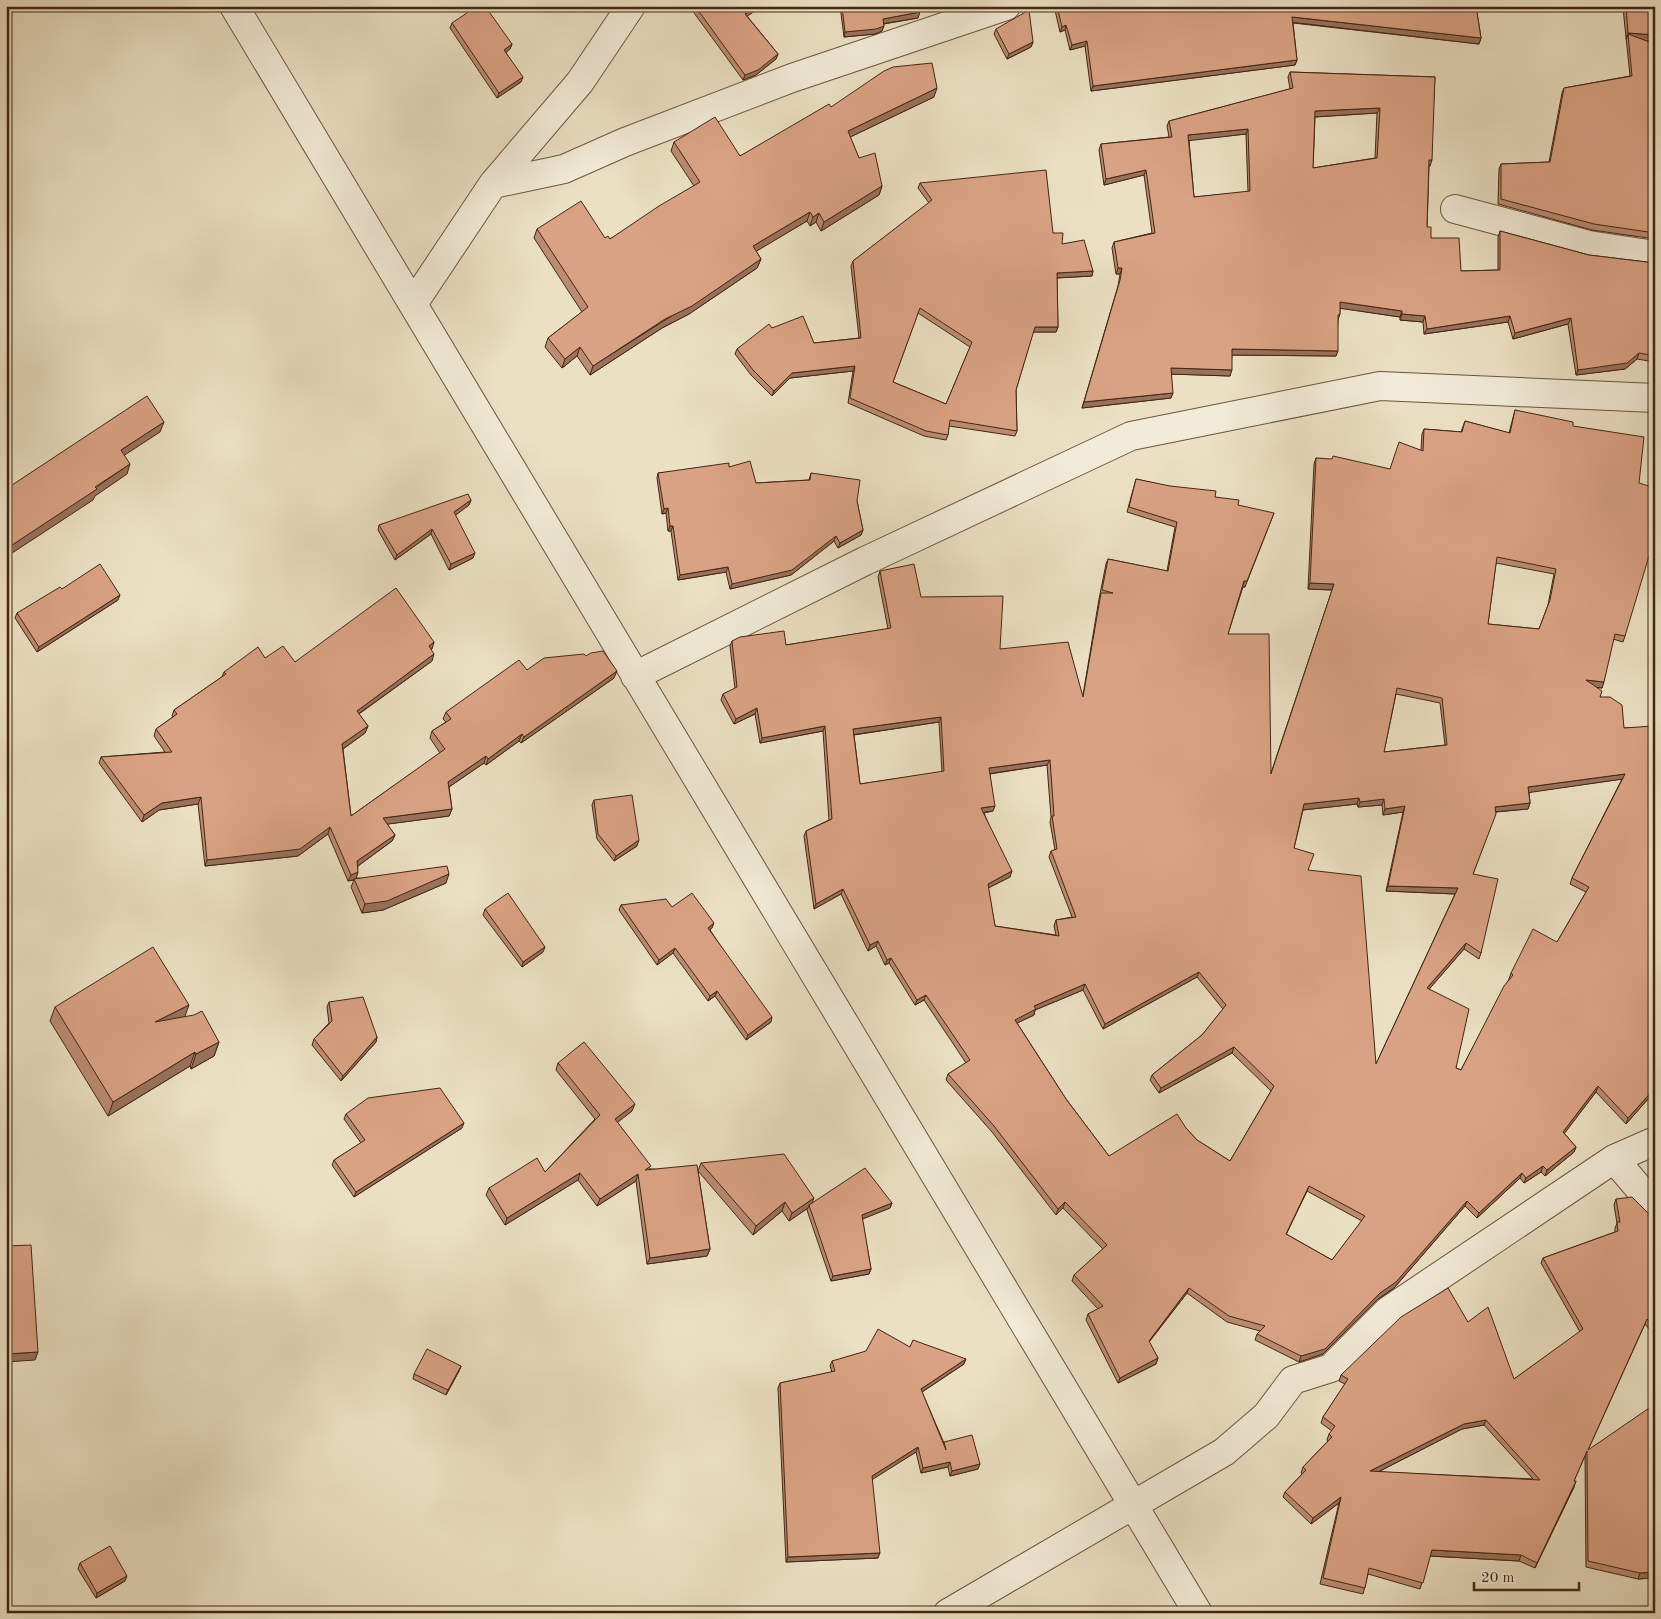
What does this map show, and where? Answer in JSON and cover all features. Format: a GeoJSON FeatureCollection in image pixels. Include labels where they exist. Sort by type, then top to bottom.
{"type":"FeatureCollection","features":[{"type":"Feature","properties":{"kind":"street"},"geometry":{"type":"LineString","coordinates":[[234,6],[1198,1613]]}},
{"type":"Feature","properties":{"kind":"street"},"geometry":{"type":"LineString","coordinates":[[413,304],[492,184],[580,82],[631,6]]}},
{"type":"Feature","properties":{"kind":"street"},"geometry":{"type":"LineString","coordinates":[[492,184],[564,169],[625,142],[792,78],[1006,6]]}},
{"type":"Feature","properties":{"kind":"street"},"geometry":{"type":"LineString","coordinates":[[1455,209],[1589,246],[1655,255]]}},
{"type":"Feature","properties":{"kind":"street"},"geometry":{"type":"LineString","coordinates":[[635,676],[865,561],[1131,436],[1380,386],[1655,398]]}},
{"type":"Feature","properties":{"kind":"street"},"geometry":{"type":"LineString","coordinates":[[948,1613],[1224,1452],[1266,1416],[1293,1380],[1331,1368],[1389,1310],[1614,1159],[1655,1142]]}},
{"type":"Feature","properties":{"kind":"street"},"geometry":{"type":"LineString","coordinates":[[1614,1159],[1655,1207]]}},
{"type":"Feature","properties":{"kind":"building"},"geometry":{"type":"Polygon","coordinates":[[[477,6],[485,6],[512,44],[504,50],[523,77],[499,93],[452,23],[477,6]]]}},
{"type":"Feature","properties":{"kind":"building"},"geometry":{"type":"Polygon","coordinates":[[[695,6],[756,6],[745,14],[778,54],[758,70],[745,75],[695,6]]]}},
{"type":"Feature","properties":{"kind":"building"},"geometry":{"type":"Polygon","coordinates":[[[842,6],[919,6],[920,12],[883,19],[884,26],[876,29],[845,32],[842,6]]]}},
{"type":"Feature","properties":{"kind":"building"},"geometry":{"type":"Polygon","coordinates":[[[1057,6],[1476,6],[1481,38],[1292,17],[1297,60],[1093,86],[1087,41],[1072,45],[1066,25],[1062,27],[1057,6]]]}},
{"type":"Feature","properties":{"kind":"building"},"geometry":{"type":"Polygon","coordinates":[[[1626,6],[1655,6],[1655,35],[1628,33],[1626,6]]]}},
{"type":"Feature","properties":{"kind":"building"},"geometry":{"type":"Polygon","coordinates":[[[1029,10],[1033,42],[1009,54],[996,29],[1029,10]]]}},
{"type":"Feature","properties":{"kind":"building"},"geometry":{"type":"Polygon","coordinates":[[[1628,34],[1655,44],[1655,233],[1594,224],[1501,199],[1501,164],[1550,162],[1564,88],[1632,76],[1628,34]]]}},
{"type":"Feature","properties":{"kind":"building"},"geometry":{"type":"Polygon","coordinates":[[[932,63],[937,88],[848,131],[859,158],[875,153],[882,186],[824,222],[819,213],[813,217],[810,212],[753,246],[761,259],[692,306],[665,319],[593,366],[580,347],[565,359],[548,338],[588,307],[537,229],[581,201],[605,238],[608,236],[610,239],[659,206],[700,182],[674,142],[715,117],[740,156],[829,104],[831,107],[884,71],[893,67],[932,63]]]}},
{"type":"Feature","properties":{"kind":"building"},"geometry":{"type":"Polygon","coordinates":[[[1290,72],[1435,77],[1432,160],[1429,160],[1427,227],[1431,227],[1431,238],[1459,238],[1461,271],[1500,270],[1500,231],[1589,255],[1655,263],[1655,356],[1639,353],[1627,363],[1578,370],[1571,318],[1515,333],[1510,316],[1427,329],[1425,316],[1402,314],[1402,311],[1340,302],[1338,351],[1232,349],[1232,370],[1171,368],[1173,393],[1084,402],[1120,280],[1122,268],[1118,268],[1114,242],[1155,233],[1146,170],[1106,179],[1101,144],[1172,137],[1169,121],[1293,88],[1290,72]],[[1380,108],[1315,111],[1313,168],[1377,158],[1380,108]],[[1248,129],[1188,135],[1194,197],[1250,191],[1248,129]]]}},
{"type":"Feature","properties":{"kind":"building"},"geometry":{"type":"Polygon","coordinates":[[[1046,170],[1053,233],[1063,233],[1062,244],[1084,240],[1093,271],[1057,273],[1058,327],[1035,327],[1016,390],[1017,431],[950,420],[948,435],[926,431],[850,398],[855,366],[792,373],[774,391],[753,370],[737,349],[769,324],[772,328],[803,316],[814,343],[861,338],[853,261],[932,200],[920,183],[1046,170]],[[920,308],[893,382],[946,404],[972,342],[920,308]]]}},
{"type":"Feature","properties":{"kind":"building"},"geometry":{"type":"Polygon","coordinates":[[[147,396],[164,422],[121,450],[130,464],[95,487],[97,489],[6,549],[6,489],[147,396]]]}},
{"type":"Feature","properties":{"kind":"building"},"geometry":{"type":"Polygon","coordinates":[[[1515,410],[1573,422],[1573,426],[1644,437],[1639,483],[1655,488],[1655,536],[1625,636],[1615,634],[1604,682],[1586,680],[1602,691],[1600,697],[1610,697],[1622,705],[1624,728],[1655,727],[1655,1088],[1628,1118],[1598,1086],[1563,1132],[1576,1147],[1547,1170],[1543,1166],[1526,1178],[1522,1173],[1479,1213],[1467,1201],[1396,1282],[1380,1293],[1325,1349],[1301,1356],[1257,1334],[1265,1326],[1229,1316],[1189,1288],[1149,1341],[1158,1358],[1120,1378],[1088,1314],[1103,1306],[1074,1275],[1107,1245],[1065,1202],[1058,1209],[994,1126],[948,1074],[970,1060],[926,995],[917,1000],[891,958],[887,960],[878,941],[870,945],[843,889],[816,904],[806,831],[832,819],[825,726],[762,738],[757,708],[736,719],[723,694],[737,687],[732,641],[740,637],[784,631],[786,645],[891,628],[880,571],[914,564],[921,597],[1003,596],[1000,649],[1068,642],[1083,697],[1101,593],[1113,593],[1102,590],[1108,559],[1168,571],[1177,522],[1129,507],[1136,479],[1170,486],[1216,491],[1215,497],[1239,500],[1238,505],[1274,513],[1247,581],[1244,581],[1228,634],[1269,634],[1271,774],[1334,584],[1310,583],[1316,458],[1332,459],[1333,456],[1390,469],[1399,442],[1423,451],[1424,429],[1462,432],[1465,421],[1510,433],[1515,410]],[[1497,557],[1488,624],[1539,629],[1550,600],[1556,569],[1497,557]],[[1397,688],[1384,752],[1447,745],[1442,698],[1397,688]],[[941,717],[853,729],[860,784],[944,771],[941,717]],[[1050,760],[989,768],[995,806],[981,808],[1012,871],[988,884],[995,926],[1059,936],[1056,920],[1076,917],[1051,851],[1057,849],[1052,816],[1054,816],[1050,760]],[[1625,774],[1528,787],[1530,803],[1495,807],[1496,814],[1473,874],[1498,879],[1481,953],[1466,943],[1427,988],[1469,1009],[1456,1068],[1461,1070],[1504,986],[1513,975],[1511,973],[1533,929],[1557,942],[1589,887],[1572,878],[1625,774]],[[1359,798],[1304,804],[1294,848],[1314,854],[1308,870],[1361,876],[1376,1064],[1458,888],[1388,886],[1405,806],[1385,809],[1384,799],[1360,802],[1359,798]],[[1199,972],[1105,1024],[1085,984],[1034,1006],[1036,1009],[1015,1020],[1066,1099],[1109,1156],[1177,1114],[1197,1140],[1230,1161],[1274,1086],[1234,1047],[1161,1088],[1152,1075],[1202,1035],[1226,1005],[1199,972]],[[1309,1186],[1286,1234],[1332,1260],[1365,1216],[1309,1186]]]}},
{"type":"Feature","properties":{"kind":"building"},"geometry":{"type":"Polygon","coordinates":[[[750,461],[756,483],[810,480],[811,473],[860,480],[857,501],[863,530],[840,543],[836,536],[792,570],[732,584],[728,567],[680,575],[673,526],[670,526],[668,508],[664,509],[658,473],[729,463],[729,467],[750,461]]]}},
{"type":"Feature","properties":{"kind":"building"},"geometry":{"type":"Polygon","coordinates":[[[468,494],[471,500],[454,512],[475,553],[451,564],[432,529],[397,555],[379,525],[468,494]]]}},
{"type":"Feature","properties":{"kind":"building"},"geometry":{"type":"Polygon","coordinates":[[[100,564],[120,595],[39,647],[17,613],[60,587],[62,589],[100,564]]]}},
{"type":"Feature","properties":{"kind":"building"},"geometry":{"type":"Polygon","coordinates":[[[396,588],[434,642],[429,646],[434,654],[357,711],[368,726],[342,744],[351,816],[445,749],[432,731],[451,719],[446,712],[519,660],[527,670],[544,658],[584,654],[586,656],[603,651],[617,671],[524,737],[522,734],[488,759],[486,756],[448,782],[452,809],[383,818],[395,835],[357,861],[358,872],[351,875],[330,827],[300,849],[207,860],[201,797],[162,803],[144,815],[101,757],[172,752],[156,729],[177,714],[174,710],[226,674],[224,672],[258,647],[265,658],[283,646],[295,662],[396,588]]]}},
{"type":"Feature","properties":{"kind":"building"},"geometry":{"type":"Polygon","coordinates":[[[632,795],[639,840],[616,856],[598,834],[594,800],[632,795]]]}},
{"type":"Feature","properties":{"kind":"building"},"geometry":{"type":"Polygon","coordinates":[[[447,866],[449,874],[387,901],[365,904],[354,879],[447,866]]]}},
{"type":"Feature","properties":{"kind":"building"},"geometry":{"type":"Polygon","coordinates":[[[508,893],[545,947],[523,962],[485,909],[508,893]]]}},
{"type":"Feature","properties":{"kind":"building"},"geometry":{"type":"Polygon","coordinates":[[[692,893],[714,923],[708,928],[772,1017],[748,1035],[717,991],[710,996],[675,948],[659,960],[621,905],[666,899],[672,907],[692,893]]]}},
{"type":"Feature","properties":{"kind":"building"},"geometry":{"type":"Polygon","coordinates":[[[153,947],[189,1005],[155,1022],[194,1015],[202,1011],[219,1042],[196,1054],[195,1052],[113,1102],[55,1007],[153,947]]]}},
{"type":"Feature","properties":{"kind":"building"},"geometry":{"type":"Polygon","coordinates":[[[363,997],[377,1037],[343,1076],[314,1039],[332,1021],[329,1002],[363,997]]]}},
{"type":"Feature","properties":{"kind":"building"},"geometry":{"type":"Polygon","coordinates":[[[584,1042],[635,1104],[615,1119],[651,1166],[645,1170],[697,1165],[710,1249],[650,1258],[638,1174],[600,1199],[580,1173],[507,1218],[489,1188],[537,1158],[545,1172],[600,1115],[558,1063],[584,1042]]]}},
{"type":"Feature","properties":{"kind":"building"},"geometry":{"type":"Polygon","coordinates":[[[440,1088],[464,1123],[356,1192],[334,1160],[365,1140],[346,1114],[368,1098],[440,1088]]]}},
{"type":"Feature","properties":{"kind":"building"},"geometry":{"type":"Polygon","coordinates":[[[784,1154],[814,1198],[792,1213],[785,1202],[756,1226],[701,1163],[784,1154]]]}},
{"type":"Feature","properties":{"kind":"building"},"geometry":{"type":"Polygon","coordinates":[[[865,1168],[892,1203],[862,1215],[871,1269],[833,1276],[809,1205],[865,1168]]]}},
{"type":"Feature","properties":{"kind":"building"},"geometry":{"type":"Polygon","coordinates":[[[1632,1197],[1651,1216],[1655,1216],[1655,1328],[1647,1319],[1588,1450],[1655,1404],[1655,1443],[1651,1444],[1655,1476],[1654,1572],[1640,1573],[1588,1561],[1587,1451],[1574,1481],[1576,1481],[1537,1563],[1521,1555],[1432,1550],[1423,1583],[1369,1568],[1365,1588],[1323,1578],[1341,1497],[1313,1518],[1285,1492],[1306,1470],[1303,1467],[1332,1437],[1329,1434],[1335,1426],[1323,1417],[1348,1379],[1341,1375],[1401,1317],[1448,1288],[1468,1322],[1488,1307],[1514,1379],[1583,1329],[1543,1258],[1618,1231],[1617,1222],[1620,1222],[1616,1199],[1632,1197]],[[1486,1420],[1464,1424],[1370,1471],[1540,1480],[1486,1420]]]}},
{"type":"Feature","properties":{"kind":"building"},"geometry":{"type":"Polygon","coordinates":[[[31,1245],[38,1352],[6,1354],[6,1246],[31,1245]]]}},
{"type":"Feature","properties":{"kind":"building"},"geometry":{"type":"Polygon","coordinates":[[[878,1329],[910,1347],[913,1340],[966,1359],[921,1389],[946,1450],[944,1442],[972,1435],[980,1464],[952,1471],[950,1462],[923,1468],[918,1447],[872,1476],[880,1553],[788,1557],[780,1383],[835,1371],[832,1361],[866,1351],[878,1329]]]}},
{"type":"Feature","properties":{"kind":"building"},"geometry":{"type":"Polygon","coordinates":[[[427,1349],[461,1366],[448,1390],[414,1374],[427,1349]]]}},
{"type":"Feature","properties":{"kind":"building"},"geometry":{"type":"Polygon","coordinates":[[[110,1546],[127,1576],[97,1593],[80,1563],[110,1546]]]}}]}
